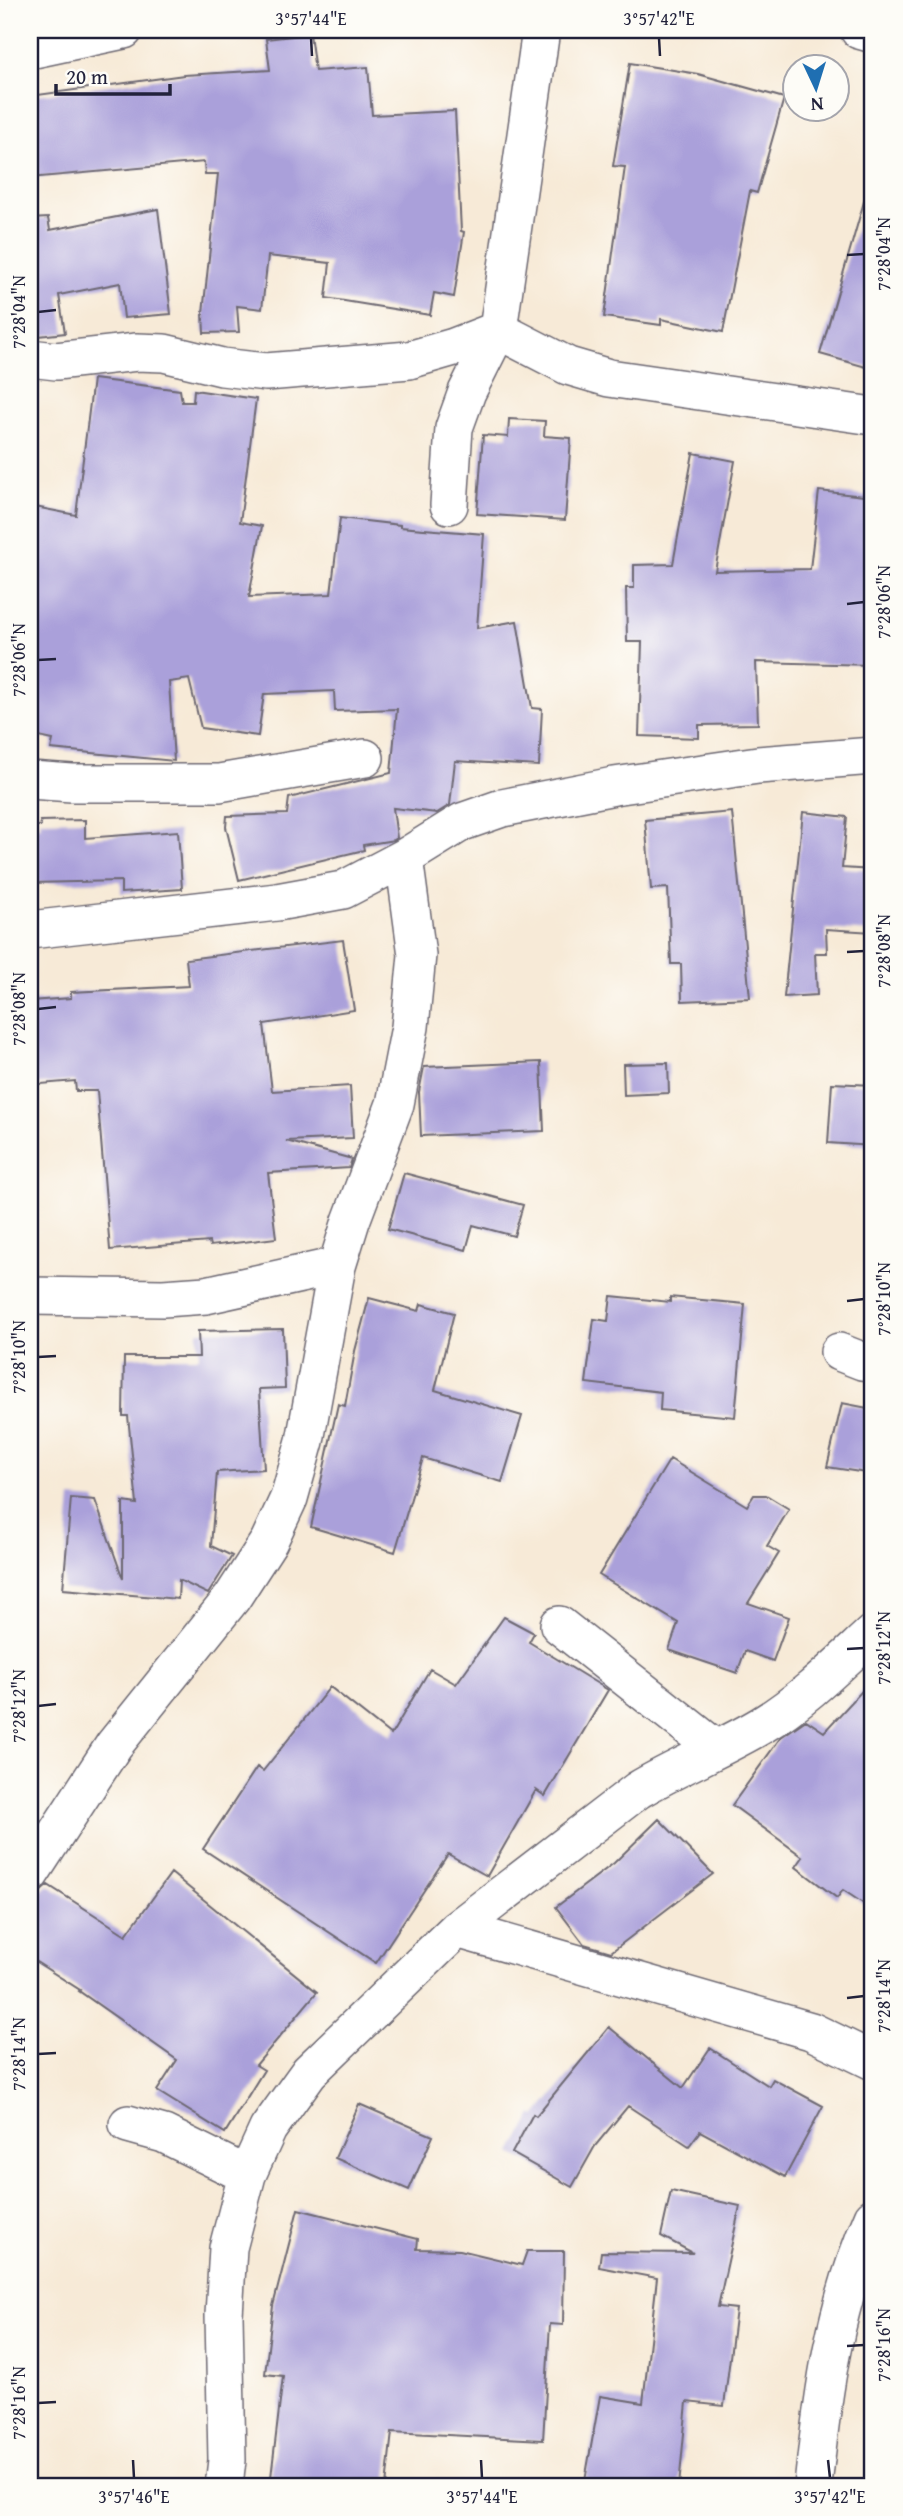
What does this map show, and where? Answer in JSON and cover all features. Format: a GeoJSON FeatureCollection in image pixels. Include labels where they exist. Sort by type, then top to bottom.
{"type":"FeatureCollection","features":[{"type":"Feature","properties":{"kind":"street"},"geometry":{"type":"LineString","coordinates":[[30,50],[124,30]]}},
{"type":"Feature","properties":{"kind":"street"},"geometry":{"type":"LineString","coordinates":[[449,505],[454,428],[467,392],[498,330],[541,30]]}},
{"type":"Feature","properties":{"kind":"street"},"geometry":{"type":"LineString","coordinates":[[859,30],[873,34]]}},
{"type":"Feature","properties":{"kind":"street"},"geometry":{"type":"LineString","coordinates":[[30,358],[57,361],[137,352],[164,353],[222,367],[266,372],[409,360],[498,330],[568,366],[609,379],[873,416]]}},
{"type":"Feature","properties":{"kind":"street"},"geometry":{"type":"LineString","coordinates":[[30,930],[276,902],[343,890],[404,858],[462,822],[502,808],[614,786],[758,765],[873,756]]}},
{"type":"Feature","properties":{"kind":"street"},"geometry":{"type":"LineString","coordinates":[[30,780],[72,783],[219,783],[365,758]]}},
{"type":"Feature","properties":{"kind":"street"},"geometry":{"type":"LineString","coordinates":[[30,1874],[114,1745],[232,1598],[269,1541],[289,1498],[305,1441],[337,1266],[395,1104],[410,1027],[417,955],[404,858]]}},
{"type":"Feature","properties":{"kind":"street"},"geometry":{"type":"LineString","coordinates":[[30,1296],[163,1298],[206,1295],[337,1266]]}},
{"type":"Feature","properties":{"kind":"street"},"geometry":{"type":"LineString","coordinates":[[839,1352],[862,1362],[873,1362]]}},
{"type":"Feature","properties":{"kind":"street"},"geometry":{"type":"LineString","coordinates":[[559,1625],[715,1748]]}},
{"type":"Feature","properties":{"kind":"street"},"geometry":{"type":"LineString","coordinates":[[224,2486],[227,2460],[224,2315],[228,2248],[247,2175],[268,2129],[309,2072],[457,1929],[638,1790],[761,1726],[800,1699],[873,1633]]}},
{"type":"Feature","properties":{"kind":"street"},"geometry":{"type":"LineString","coordinates":[[457,1929],[811,2031],[873,2062]]}},
{"type":"Feature","properties":{"kind":"street"},"geometry":{"type":"LineString","coordinates":[[128,2124],[164,2134],[247,2175]]}},
{"type":"Feature","properties":{"kind":"street"},"geometry":{"type":"LineString","coordinates":[[813,2486],[821,2404],[839,2310],[873,2217]]}},
{"type":"Feature","properties":{"kind":"building"},"geometry":{"type":"Polygon","coordinates":[[[310,34],[315,71],[368,67],[372,115],[455,111],[461,231],[464,232],[454,297],[434,293],[430,315],[326,298],[330,263],[268,256],[262,309],[237,306],[239,332],[204,333],[203,313],[218,174],[205,174],[204,162],[30,178],[30,96],[184,75],[270,70],[266,39],[310,34]]]}},
{"type":"Feature","properties":{"kind":"building"},"geometry":{"type":"Polygon","coordinates":[[[630,63],[698,74],[780,97],[780,112],[757,193],[750,191],[723,332],[661,319],[661,325],[604,317],[625,167],[613,166],[630,63]]]}},
{"type":"Feature","properties":{"kind":"building"},"geometry":{"type":"Polygon","coordinates":[[[865,198],[873,199],[873,369],[820,354],[865,198]]]}},
{"type":"Feature","properties":{"kind":"building"},"geometry":{"type":"Polygon","coordinates":[[[158,209],[171,314],[124,318],[120,283],[59,295],[65,333],[30,337],[30,219],[48,218],[50,230],[158,209]]]}},
{"type":"Feature","properties":{"kind":"building"},"geometry":{"type":"Polygon","coordinates":[[[93,379],[180,390],[182,402],[193,402],[194,390],[256,399],[240,522],[262,526],[249,597],[331,594],[340,518],[400,527],[484,534],[477,628],[517,621],[532,708],[542,709],[539,766],[455,761],[450,805],[437,813],[393,808],[397,838],[394,840],[363,845],[364,850],[239,880],[226,827],[227,816],[287,814],[289,798],[391,773],[397,709],[335,711],[334,691],[264,694],[258,736],[201,728],[189,679],[169,682],[174,761],[51,749],[53,740],[30,735],[30,506],[76,515],[93,379]]]}},
{"type":"Feature","properties":{"kind":"building"},"geometry":{"type":"Polygon","coordinates":[[[509,419],[545,421],[544,436],[571,438],[565,520],[477,514],[483,435],[508,437],[509,419]]]}},
{"type":"Feature","properties":{"kind":"building"},"geometry":{"type":"Polygon","coordinates":[[[693,453],[735,461],[715,571],[810,569],[819,491],[873,497],[873,665],[756,662],[758,724],[699,725],[699,738],[639,736],[642,642],[627,642],[626,588],[634,588],[634,565],[673,564],[693,453]]]}},
{"type":"Feature","properties":{"kind":"building"},"geometry":{"type":"Polygon","coordinates":[[[732,812],[750,998],[682,1001],[681,964],[671,964],[668,888],[651,889],[645,820],[732,812]]]}},
{"type":"Feature","properties":{"kind":"building"},"geometry":{"type":"Polygon","coordinates":[[[803,812],[847,817],[842,868],[873,870],[873,932],[826,929],[827,953],[815,953],[817,995],[784,997],[803,812]]]}},
{"type":"Feature","properties":{"kind":"building"},"geometry":{"type":"Polygon","coordinates":[[[85,820],[85,838],[178,831],[182,889],[121,893],[121,881],[30,883],[30,826],[41,826],[40,821],[85,820]]]}},
{"type":"Feature","properties":{"kind":"building"},"geometry":{"type":"Polygon","coordinates":[[[343,940],[354,1010],[264,1024],[272,1091],[350,1086],[353,1138],[286,1141],[352,1159],[349,1168],[268,1173],[276,1238],[210,1246],[209,1242],[110,1250],[97,1091],[76,1091],[75,1081],[30,1085],[30,1001],[71,998],[71,992],[189,986],[186,959],[343,940]]]}},
{"type":"Feature","properties":{"kind":"building"},"geometry":{"type":"Polygon","coordinates":[[[541,1062],[544,1131],[421,1136],[419,1092],[424,1067],[541,1062]]]}},
{"type":"Feature","properties":{"kind":"building"},"geometry":{"type":"Polygon","coordinates":[[[668,1063],[669,1093],[624,1095],[623,1064],[668,1063]]]}},
{"type":"Feature","properties":{"kind":"building"},"geometry":{"type":"Polygon","coordinates":[[[832,1083],[873,1085],[873,1146],[828,1143],[832,1083]]]}},
{"type":"Feature","properties":{"kind":"building"},"geometry":{"type":"Polygon","coordinates":[[[404,1173],[523,1205],[514,1236],[473,1225],[466,1250],[388,1229],[404,1173]]]}},
{"type":"Feature","properties":{"kind":"building"},"geometry":{"type":"Polygon","coordinates":[[[611,1296],[670,1302],[670,1297],[745,1304],[735,1417],[660,1410],[661,1392],[586,1383],[594,1319],[608,1321],[611,1296]]]}},
{"type":"Feature","properties":{"kind":"building"},"geometry":{"type":"Polygon","coordinates":[[[369,1298],[419,1311],[421,1304],[454,1313],[435,1390],[522,1416],[502,1482],[423,1458],[395,1552],[311,1527],[338,1404],[345,1406],[355,1351],[369,1298]]]}},
{"type":"Feature","properties":{"kind":"building"},"geometry":{"type":"Polygon","coordinates":[[[283,1329],[285,1388],[259,1389],[264,1469],[217,1472],[211,1546],[232,1556],[208,1594],[179,1580],[178,1599],[63,1589],[71,1498],[95,1500],[123,1579],[123,1502],[137,1504],[128,1416],[123,1416],[124,1357],[199,1357],[198,1331],[283,1329]]]}},
{"type":"Feature","properties":{"kind":"building"},"geometry":{"type":"Polygon","coordinates":[[[842,1403],[873,1409],[873,1474],[827,1467],[842,1403]]]}},
{"type":"Feature","properties":{"kind":"building"},"geometry":{"type":"Polygon","coordinates":[[[670,1459],[747,1506],[754,1495],[766,1495],[789,1509],[767,1546],[779,1553],[748,1603],[789,1617],[773,1661],[745,1651],[737,1673],[669,1650],[678,1623],[599,1575],[670,1459]]]}},
{"type":"Feature","properties":{"kind":"building"},"geometry":{"type":"Polygon","coordinates":[[[504,1617],[534,1633],[529,1642],[608,1690],[545,1796],[536,1790],[487,1876],[448,1854],[376,1963],[203,1849],[257,1767],[263,1771],[330,1687],[391,1735],[430,1669],[456,1684],[504,1617]]]}},
{"type":"Feature","properties":{"kind":"building"},"geometry":{"type":"Polygon","coordinates":[[[873,1679],[873,1910],[843,1890],[837,1898],[796,1867],[803,1857],[732,1805],[781,1737],[806,1720],[824,1732],[873,1679]]]}},
{"type":"Feature","properties":{"kind":"building"},"geometry":{"type":"Polygon","coordinates":[[[659,1819],[713,1874],[611,1952],[584,1944],[556,1907],[614,1863],[659,1819]]]}},
{"type":"Feature","properties":{"kind":"building"},"geometry":{"type":"Polygon","coordinates":[[[171,1873],[317,1992],[256,2065],[264,2070],[225,2133],[157,2091],[177,2060],[80,1990],[30,1958],[30,1895],[40,1892],[48,1885],[126,1935],[171,1873]]]}},
{"type":"Feature","properties":{"kind":"building"},"geometry":{"type":"Polygon","coordinates":[[[609,2027],[683,2088],[710,2048],[769,2086],[773,2079],[823,2106],[785,2177],[700,2131],[689,2146],[628,2106],[595,2146],[572,2187],[512,2153],[533,2114],[536,2116],[609,2027]]]}},
{"type":"Feature","properties":{"kind":"building"},"geometry":{"type":"Polygon","coordinates":[[[359,2104],[433,2136],[409,2190],[335,2158],[359,2104]]]}},
{"type":"Feature","properties":{"kind":"building"},"geometry":{"type":"Polygon","coordinates":[[[671,2191],[740,2206],[718,2307],[736,2309],[724,2406],[687,2402],[679,2486],[584,2486],[600,2396],[643,2403],[657,2278],[599,2267],[601,2252],[693,2253],[661,2236],[671,2191]]]}},
{"type":"Feature","properties":{"kind":"building"},"geometry":{"type":"Polygon","coordinates":[[[298,2209],[418,2239],[417,2249],[460,2250],[522,2265],[527,2251],[564,2251],[563,2325],[550,2324],[543,2440],[392,2432],[386,2486],[270,2486],[283,2376],[265,2374],[273,2306],[298,2209]]]}}]}
